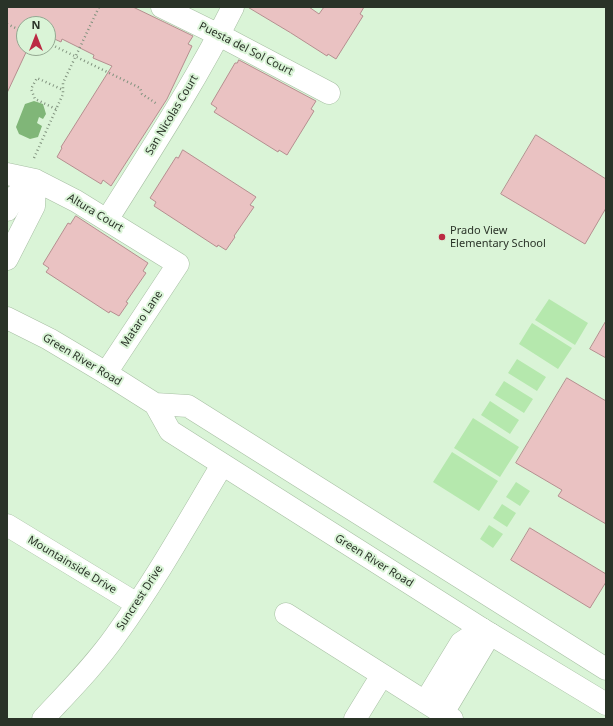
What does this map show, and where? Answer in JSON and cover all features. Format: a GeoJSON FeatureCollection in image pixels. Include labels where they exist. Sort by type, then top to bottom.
{"type":"FeatureCollection","features":[{"type":"Feature","properties":{"kind":"street","name":"Puesta del Sol Court"},"geometry":{"type":"LineString","coordinates":[[162,7],[219,35],[329,93]]}},
{"type":"Feature","properties":{"kind":"street","name":"San Nicolas Court"},"geometry":{"type":"LineString","coordinates":[[107,220],[168,124],[219,35],[233,7]]}},
{"type":"Feature","properties":{"kind":"street","name":"Altura Court"},"geometry":{"type":"LineString","coordinates":[[7,174],[35,180],[76,201],[178,264]]}},
{"type":"Feature","properties":{"kind":"street"},"geometry":{"type":"LineString","coordinates":[[7,210],[14,196],[35,180]]}},
{"type":"Feature","properties":{"kind":"street"},"geometry":{"type":"LineString","coordinates":[[7,259],[34,206],[35,180]]}},
{"type":"Feature","properties":{"kind":"street","name":"Mataro Lane"},"geometry":{"type":"LineString","coordinates":[[106,373],[178,264]]}},
{"type":"Feature","properties":{"kind":"street","name":"Green River Road"},"geometry":{"type":"LineString","coordinates":[[7,318],[48,339],[155,404],[170,431],[486,631],[606,704]]}},
{"type":"Feature","properties":{"kind":"street","name":"Green River Road"},"geometry":{"type":"LineString","coordinates":[[155,404],[188,406],[606,669]]}},
{"type":"Feature","properties":{"kind":"street"},"geometry":{"type":"LineString","coordinates":[[222,465],[280,463]]}},
{"type":"Feature","properties":{"kind":"street","name":"Suncrest Drive"},"geometry":{"type":"LineString","coordinates":[[43,719],[116,636],[138,604],[222,465]]}},
{"type":"Feature","properties":{"kind":"street","name":"Mountainside Drive"},"geometry":{"type":"LineString","coordinates":[[7,525],[138,604]]}},
{"type":"Feature","properties":{"kind":"street"},"geometry":{"type":"LineString","coordinates":[[286,614],[440,711],[461,643],[521,615]]}},
{"type":"Feature","properties":{"kind":"street"},"geometry":{"type":"LineString","coordinates":[[355,719],[382,675]]}},
{"type":"Feature","properties":{"kind":"path"},"geometry":{"type":"LineString","coordinates":[[34,158],[63,94],[63,83],[99,7]]}},
{"type":"Feature","properties":{"kind":"path"},"geometry":{"type":"LineString","coordinates":[[56,47],[140,88],[142,94],[159,105]]}},
{"type":"Feature","properties":{"kind":"path"},"geometry":{"type":"LineString","coordinates":[[56,109],[35,99],[31,89],[37,78],[63,90]]}},
{"type":"Feature","properties":{"kind":"shaded area"},"geometry":{"type":"Polygon","coordinates":[[[34,101],[43,104],[46,114],[43,119],[39,117],[37,123],[42,126],[38,137],[30,139],[19,134],[16,127],[25,104],[34,101]]]}},
{"type":"Feature","properties":{"kind":"shaded area"},"geometry":{"type":"Polygon","coordinates":[[[549,299],[588,323],[575,345],[535,320],[549,299]]]}},
{"type":"Feature","properties":{"kind":"shaded area"},"geometry":{"type":"Polygon","coordinates":[[[532,323],[572,348],[558,369],[519,344],[532,323]]]}},
{"type":"Feature","properties":{"kind":"shaded area"},"geometry":{"type":"Polygon","coordinates":[[[517,359],[546,377],[537,391],[508,373],[517,359]]]}},
{"type":"Feature","properties":{"kind":"shaded area"},"geometry":{"type":"Polygon","coordinates":[[[504,381],[533,399],[524,413],[495,395],[504,381]]]}},
{"type":"Feature","properties":{"kind":"shaded area"},"geometry":{"type":"Polygon","coordinates":[[[490,401],[519,420],[510,434],[481,415],[490,401]]]}},
{"type":"Feature","properties":{"kind":"shaded area"},"geometry":{"type":"Polygon","coordinates":[[[473,418],[519,447],[500,477],[454,448],[473,418]]]}},
{"type":"Feature","properties":{"kind":"shaded area"},"geometry":{"type":"Polygon","coordinates":[[[452,452],[498,481],[479,511],[433,482],[452,452]]]}},
{"type":"Feature","properties":{"kind":"shaded area"},"geometry":{"type":"Polygon","coordinates":[[[516,482],[530,491],[520,506],[506,497],[516,482]]]}},
{"type":"Feature","properties":{"kind":"shaded area"},"geometry":{"type":"Polygon","coordinates":[[[502,504],[516,513],[507,527],[493,518],[502,504]]]}},
{"type":"Feature","properties":{"kind":"shaded area"},"geometry":{"type":"Polygon","coordinates":[[[489,525],[503,534],[493,548],[480,539],[489,525]]]}},
{"type":"Feature","properties":{"kind":"building"},"geometry":{"type":"Polygon","coordinates":[[[7,7],[133,7],[193,36],[188,44],[192,46],[167,99],[111,186],[103,180],[101,184],[57,157],[62,148],[61,147],[112,66],[93,58],[94,55],[62,39],[61,42],[56,40],[56,16],[16,16],[16,56],[24,56],[7,93],[7,7]]]}},
{"type":"Feature","properties":{"kind":"building"},"geometry":{"type":"Polygon","coordinates":[[[248,7],[309,7],[319,14],[324,7],[364,7],[360,14],[363,16],[336,59],[328,54],[327,56],[248,7]]]}},
{"type":"Feature","properties":{"kind":"building"},"geometry":{"type":"Polygon","coordinates":[[[239,60],[316,101],[311,109],[314,111],[287,155],[279,150],[278,152],[214,112],[217,108],[211,104],[235,63],[239,60]]]}},
{"type":"Feature","properties":{"kind":"building"},"geometry":{"type":"Polygon","coordinates":[[[536,135],[606,179],[606,208],[585,244],[501,194],[536,135]]]}},
{"type":"Feature","properties":{"kind":"building"},"geometry":{"type":"Polygon","coordinates":[[[183,150],[256,197],[250,205],[254,207],[226,250],[218,245],[217,247],[154,206],[156,202],[150,198],[176,157],[178,158],[183,150]]]}},
{"type":"Feature","properties":{"kind":"building"},"geometry":{"type":"Polygon","coordinates":[[[76,216],[148,263],[143,271],[146,273],[126,302],[128,303],[119,316],[110,311],[109,313],[46,272],[49,268],[43,264],[68,223],[70,224],[76,216]]]}},
{"type":"Feature","properties":{"kind":"building"},"geometry":{"type":"Polygon","coordinates":[[[606,321],[606,358],[590,349],[606,321]]]}},
{"type":"Feature","properties":{"kind":"building"},"geometry":{"type":"Polygon","coordinates":[[[567,378],[606,401],[606,524],[558,496],[562,490],[516,463],[567,378]]]}},
{"type":"Feature","properties":{"kind":"building"},"geometry":{"type":"Polygon","coordinates":[[[530,528],[606,574],[606,582],[590,608],[511,560],[530,528]]]}},
{"type":"Feature","properties":{"kind":"place","name":"Prado View Elementary School"},"geometry":{"type":"Point","coordinates":[442,237]}}]}
